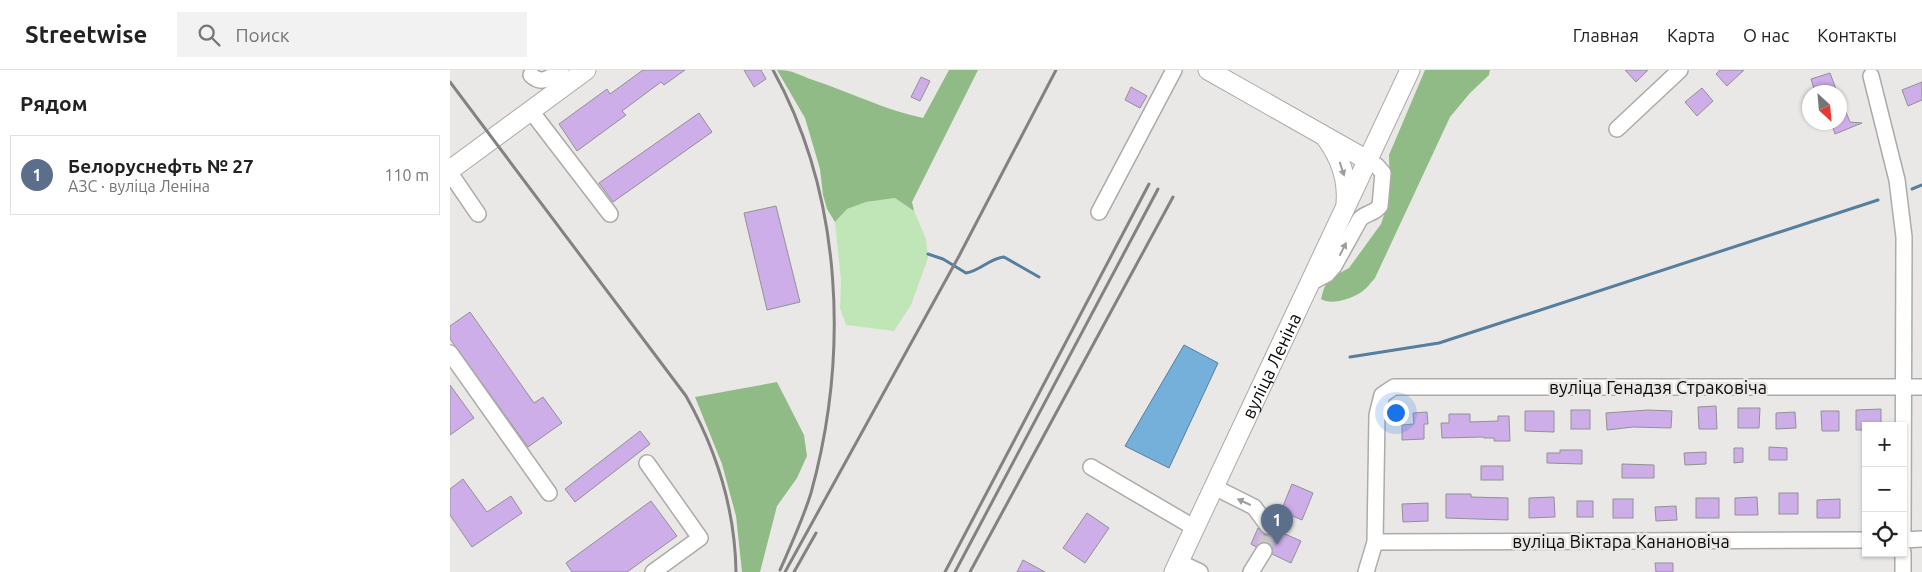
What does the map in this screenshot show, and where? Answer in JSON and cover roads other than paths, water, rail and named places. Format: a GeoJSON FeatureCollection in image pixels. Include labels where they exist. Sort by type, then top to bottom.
{"type":"FeatureCollection","features":[{"type":"Feature","properties":{"kind":"main road"},"geometry":{"type":"LineString","coordinates":[[450,171],[586,70]]}},
{"type":"Feature","properties":{"kind":"main road"},"geometry":{"type":"LineString","coordinates":[[1208,70],[1367,160]]}},
{"type":"Feature","properties":{"kind":"main road","name":"вуліца Леніна"},"geometry":{"type":"LineString","coordinates":[[1176,567],[1407,75]]}},
{"type":"Feature","properties":{"kind":"main road"},"geometry":{"type":"LineString","coordinates":[[1323,135],[1341,165],[1346,187],[1345,207]]}},
{"type":"Feature","properties":{"kind":"street"},"geometry":{"type":"LineString","coordinates":[[547,99],[533,78],[545,81],[561,70]]}},
{"type":"Feature","properties":{"kind":"street"},"geometry":{"type":"LineString","coordinates":[[1099,212],[1174,70]]}},
{"type":"Feature","properties":{"kind":"street"},"geometry":{"type":"LineString","coordinates":[[1616,129],[1680,70]]}},
{"type":"Feature","properties":{"kind":"street"},"geometry":{"type":"LineString","coordinates":[[1874,72],[1897,180],[1904,237],[1903,512]]}},
{"type":"Feature","properties":{"kind":"street"},"geometry":{"type":"LineString","coordinates":[[531,111],[610,214]]}},
{"type":"Feature","properties":{"kind":"street"},"geometry":{"type":"LineString","coordinates":[[1310,283],[1327,274],[1334,266],[1360,218],[1365,214],[1373,212],[1380,206],[1383,173],[1377,166],[1367,160]]}},
{"type":"Feature","properties":{"kind":"street"},"geometry":{"type":"LineString","coordinates":[[450,171],[478,214]]}},
{"type":"Feature","properties":{"kind":"street"},"geometry":{"type":"LineString","coordinates":[[450,353],[549,493]]}},
{"type":"Feature","properties":{"kind":"street","name":"вуліца Генадзя Страковіча"},"geometry":{"type":"LineString","coordinates":[[1375,542],[1377,415],[1382,395],[1394,387],[1922,387]]}},
{"type":"Feature","properties":{"kind":"street"},"geometry":{"type":"LineString","coordinates":[[647,463],[700,538],[653,572]]}},
{"type":"Feature","properties":{"kind":"street"},"geometry":{"type":"LineString","coordinates":[[1091,466],[1195,528]]}},
{"type":"Feature","properties":{"kind":"street"},"geometry":{"type":"LineString","coordinates":[[1214,487],[1254,507],[1268,526]]}},
{"type":"Feature","properties":{"kind":"street","name":"вуліца Віктара Канановіча"},"geometry":{"type":"LineString","coordinates":[[1375,542],[1862,540]]}},
{"type":"Feature","properties":{"kind":"street"},"geometry":{"type":"LineString","coordinates":[[1907,540],[1922,540]]}},
{"type":"Feature","properties":{"kind":"street"},"geometry":{"type":"LineString","coordinates":[[1366,572],[1375,542]]}},
{"type":"Feature","properties":{"kind":"street"},"geometry":{"type":"LineString","coordinates":[[1251,572],[1264,550]]}},
{"type":"Feature","properties":{"kind":"street"},"geometry":{"type":"LineString","coordinates":[[1903,557],[1903,572]]}},
{"type":"Feature","properties":{"kind":"street"},"geometry":{"type":"LineString","coordinates":[[1176,567],[1200,572]]}},
{"type":"Feature","properties":{"kind":"water"},"geometry":{"type":"Polygon","coordinates":[[[1184,345],[1218,363],[1169,468],[1125,446],[1184,345]]]}},
{"type":"Feature","properties":{"kind":"waterway"},"geometry":{"type":"LineString","coordinates":[[1912,189],[1922,185]]}},
{"type":"Feature","properties":{"kind":"waterway"},"geometry":{"type":"LineString","coordinates":[[1350,357],[1439,343],[1878,200]]}},
{"type":"Feature","properties":{"kind":"waterway"},"geometry":{"type":"LineString","coordinates":[[928,254],[943,259],[966,273],[1004,257],[1039,277]]}},
{"type":"Feature","properties":{"kind":"tunnel"},"geometry":{"type":"LineString","coordinates":[[1264,551],[1268,526]]}},
{"type":"Feature","properties":{"kind":"railway"},"geometry":{"type":"LineString","coordinates":[[773,70],[796,119],[814,170],[826,223],[832,277],[834,332],[831,387],[823,440],[811,493],[797,532],[780,570]]}},
{"type":"Feature","properties":{"kind":"railway"},"geometry":{"type":"LineString","coordinates":[[785,572],[959,256],[1056,70]]}},
{"type":"Feature","properties":{"kind":"railway"},"geometry":{"type":"LineString","coordinates":[[450,82],[686,396],[707,438],[722,481],[732,525],[736,572]]}},
{"type":"Feature","properties":{"kind":"railway"},"geometry":{"type":"LineString","coordinates":[[945,572],[1149,184]]}},
{"type":"Feature","properties":{"kind":"railway"},"geometry":{"type":"LineString","coordinates":[[955,572],[1158,189]]}},
{"type":"Feature","properties":{"kind":"railway"},"geometry":{"type":"LineString","coordinates":[[970,572],[1173,197]]}},
{"type":"Feature","properties":{"kind":"railway"},"geometry":{"type":"LineString","coordinates":[[794,572],[816,533]]}},
{"type":"Feature","properties":{"kind":"place","name":"Белоруснефть № 27"},"geometry":{"type":"Point","coordinates":[1277,545]}}]}
